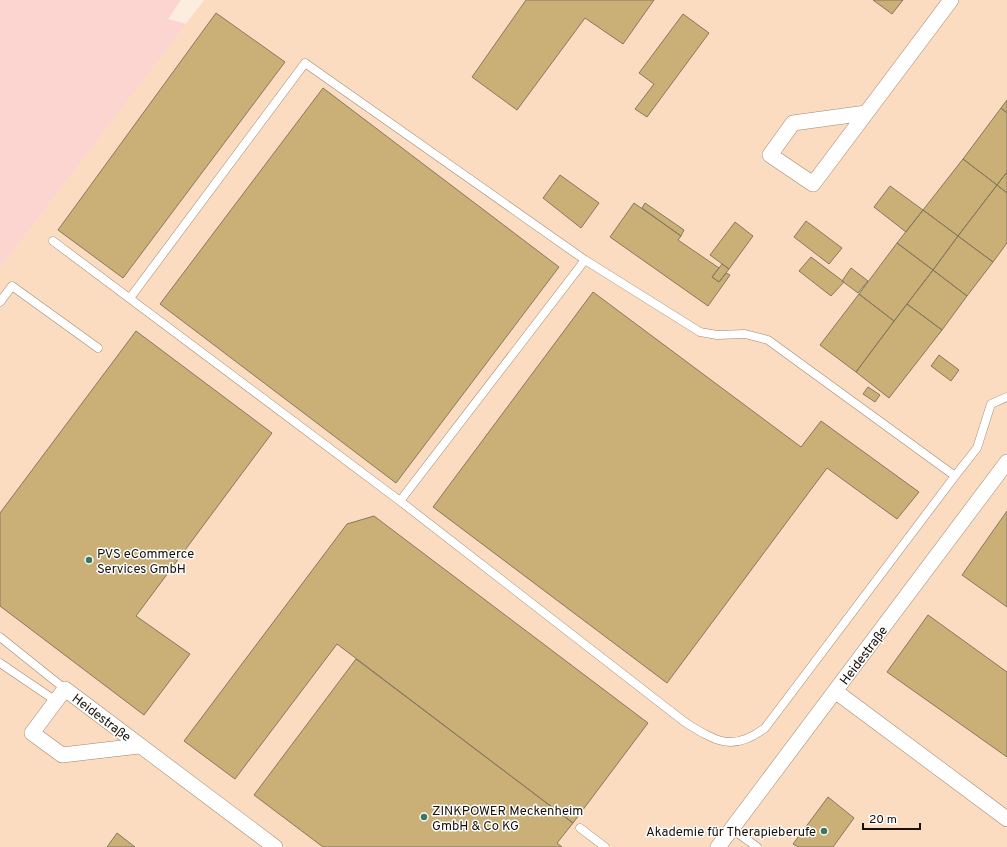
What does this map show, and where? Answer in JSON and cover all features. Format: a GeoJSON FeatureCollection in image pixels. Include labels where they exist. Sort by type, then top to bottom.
{"type":"FeatureCollection","features":[{"type":"Feature","properties":{"kind":"street"},"geometry":{"type":"LineString","coordinates":[[866,113],[793,123],[770,155],[813,184],[951,0]]}},
{"type":"Feature","properties":{"kind":"street","name":"Heidestraße"},"geometry":{"type":"LineString","coordinates":[[718,847],[1007,462]]}},
{"type":"Feature","properties":{"kind":"street","name":"Heidestraße"},"geometry":{"type":"LineString","coordinates":[[139,746],[62,755],[32,733],[65,689],[139,746],[267,845]]}},
{"type":"Feature","properties":{"kind":"street"},"geometry":{"type":"LineString","coordinates":[[835,691],[1007,819]]}},
{"type":"Feature","properties":{"kind":"lane"},"geometry":{"type":"LineString","coordinates":[[130,298],[305,63],[585,260],[700,332],[717,335],[745,334],[768,340],[956,476]]}},
{"type":"Feature","properties":{"kind":"lane"},"geometry":{"type":"LineString","coordinates":[[53,241],[400,501],[686,723],[718,741],[738,742],[752,738],[765,728],[977,448],[991,404],[1007,397]]}},
{"type":"Feature","properties":{"kind":"lane"},"geometry":{"type":"LineString","coordinates":[[400,501],[585,260]]}},
{"type":"Feature","properties":{"kind":"lane"},"geometry":{"type":"LineString","coordinates":[[0,302],[12,286],[98,348]]}},
{"type":"Feature","properties":{"kind":"lane"},"geometry":{"type":"LineString","coordinates":[[0,637],[65,689]]}},
{"type":"Feature","properties":{"kind":"lane"},"geometry":{"type":"LineString","coordinates":[[0,663],[56,701]]}},
{"type":"Feature","properties":{"kind":"lane"},"geometry":{"type":"LineString","coordinates":[[580,828],[605,847]]}},
{"type":"Feature","properties":{"kind":"lane"},"geometry":{"type":"LineString","coordinates":[[732,829],[757,847]]}},
{"type":"Feature","properties":{"kind":"shaded area"},"geometry":{"type":"Polygon","coordinates":[[[0,0],[181,0],[168,19],[186,24],[0,268],[0,0]]]}},
{"type":"Feature","properties":{"kind":"shaded area"},"geometry":{"type":"Polygon","coordinates":[[[204,0],[1007,0],[1007,847],[0,847],[0,268],[204,0]]]}},
{"type":"Feature","properties":{"kind":"building"},"geometry":{"type":"Polygon","coordinates":[[[526,0],[654,0],[623,44],[585,18],[517,110],[472,77],[526,0]]]}},
{"type":"Feature","properties":{"kind":"building"},"geometry":{"type":"Polygon","coordinates":[[[873,0],[903,0],[892,14],[873,0]]]}},
{"type":"Feature","properties":{"kind":"building"},"geometry":{"type":"Polygon","coordinates":[[[216,13],[285,62],[123,278],[58,230],[216,13]]]}},
{"type":"Feature","properties":{"kind":"building"},"geometry":{"type":"Polygon","coordinates":[[[683,14],[709,33],[647,117],[635,109],[654,84],[639,73],[683,14]]]}},
{"type":"Feature","properties":{"kind":"building"},"geometry":{"type":"Polygon","coordinates":[[[323,88],[559,267],[396,483],[160,304],[323,88]]]}},
{"type":"Feature","properties":{"kind":"building"},"geometry":{"type":"Polygon","coordinates":[[[1007,100],[1007,113],[1001,108],[1007,100]]]}},
{"type":"Feature","properties":{"kind":"building"},"geometry":{"type":"Polygon","coordinates":[[[1001,108],[1007,113],[1007,172],[997,185],[963,159],[1001,108]]]}},
{"type":"Feature","properties":{"kind":"building"},"geometry":{"type":"Polygon","coordinates":[[[963,159],[997,185],[958,236],[923,210],[963,159]]]}},
{"type":"Feature","properties":{"kind":"building"},"geometry":{"type":"Polygon","coordinates":[[[1007,172],[1007,193],[997,185],[1007,172]]]}},
{"type":"Feature","properties":{"kind":"building"},"geometry":{"type":"Polygon","coordinates":[[[560,175],[599,203],[581,228],[543,198],[560,175]]]}},
{"type":"Feature","properties":{"kind":"building"},"geometry":{"type":"Polygon","coordinates":[[[997,185],[1007,193],[1007,243],[993,262],[958,236],[997,185]]]}},
{"type":"Feature","properties":{"kind":"building"},"geometry":{"type":"Polygon","coordinates":[[[890,186],[923,210],[906,232],[874,207],[890,186]]]}},
{"type":"Feature","properties":{"kind":"building"},"geometry":{"type":"Polygon","coordinates":[[[634,203],[681,236],[678,240],[719,268],[712,277],[719,282],[726,273],[730,275],[708,306],[610,237],[634,203]]]}},
{"type":"Feature","properties":{"kind":"building"},"geometry":{"type":"Polygon","coordinates":[[[645,203],[684,230],[681,236],[642,208],[645,203]]]}},
{"type":"Feature","properties":{"kind":"building"},"geometry":{"type":"Polygon","coordinates":[[[923,210],[958,236],[933,270],[897,243],[923,210]]]}},
{"type":"Feature","properties":{"kind":"building"},"geometry":{"type":"Polygon","coordinates":[[[806,221],[842,248],[829,264],[794,237],[806,221]]]}},
{"type":"Feature","properties":{"kind":"building"},"geometry":{"type":"Polygon","coordinates":[[[735,222],[753,236],[729,269],[710,255],[735,222]]]}},
{"type":"Feature","properties":{"kind":"building"},"geometry":{"type":"Polygon","coordinates":[[[958,236],[993,262],[967,296],[933,270],[958,236]]]}},
{"type":"Feature","properties":{"kind":"building"},"geometry":{"type":"Polygon","coordinates":[[[897,243],[933,270],[894,321],[859,294],[897,243]]]}},
{"type":"Feature","properties":{"kind":"building"},"geometry":{"type":"Polygon","coordinates":[[[811,257],[844,282],[831,296],[799,271],[811,257]]]}},
{"type":"Feature","properties":{"kind":"building"},"geometry":{"type":"Polygon","coordinates":[[[722,264],[729,269],[719,282],[712,277],[722,264]]]}},
{"type":"Feature","properties":{"kind":"building"},"geometry":{"type":"Polygon","coordinates":[[[851,268],[868,281],[858,293],[842,281],[851,268]]]}},
{"type":"Feature","properties":{"kind":"building"},"geometry":{"type":"Polygon","coordinates":[[[933,270],[967,296],[942,330],[907,304],[933,270]]]}},
{"type":"Feature","properties":{"kind":"building"},"geometry":{"type":"Polygon","coordinates":[[[593,292],[801,447],[821,421],[919,492],[897,519],[827,468],[667,683],[433,507],[593,292]]]}},
{"type":"Feature","properties":{"kind":"building"},"geometry":{"type":"Polygon","coordinates":[[[859,294],[894,321],[856,372],[820,345],[859,294]]]}},
{"type":"Feature","properties":{"kind":"building"},"geometry":{"type":"Polygon","coordinates":[[[907,304],[942,330],[889,398],[856,372],[907,304]]]}},
{"type":"Feature","properties":{"kind":"building","name":"PVS eCommerce Services GmbH"},"geometry":{"type":"Polygon","coordinates":[[[136,331],[272,433],[136,616],[190,654],[144,715],[0,606],[0,513],[136,331]]]}},
{"type":"Feature","properties":{"kind":"building"},"geometry":{"type":"Polygon","coordinates":[[[939,355],[959,370],[951,381],[931,366],[939,355]]]}},
{"type":"Feature","properties":{"kind":"building"},"geometry":{"type":"Polygon","coordinates":[[[868,387],[880,395],[875,402],[863,394],[868,387]]]}},
{"type":"Feature","properties":{"kind":"building"},"geometry":{"type":"Polygon","coordinates":[[[1007,511],[1007,607],[962,575],[1007,511]]]}},
{"type":"Feature","properties":{"kind":"building"},"geometry":{"type":"Polygon","coordinates":[[[374,516],[648,723],[573,823],[337,644],[235,779],[184,741],[347,524],[374,516]]]}},
{"type":"Feature","properties":{"kind":"building"},"geometry":{"type":"Polygon","coordinates":[[[928,615],[1007,672],[1007,757],[887,672],[928,615]]]}},
{"type":"Feature","properties":{"kind":"building"},"geometry":{"type":"Polygon","coordinates":[[[356,659],[573,823],[557,843],[562,847],[323,847],[254,795],[356,659]]]}},
{"type":"Feature","properties":{"kind":"building"},"geometry":{"type":"Polygon","coordinates":[[[828,797],[854,818],[833,847],[798,847],[793,844],[828,797]]]}},
{"type":"Feature","properties":{"kind":"building"},"geometry":{"type":"Polygon","coordinates":[[[117,833],[135,847],[107,847],[117,833]]]}},
{"type":"Feature","properties":{"kind":"place","name":"PVS eCommerce Services GmbH"},"geometry":{"type":"Point","coordinates":[89,560]}},
{"type":"Feature","properties":{"kind":"place","name":"ZINKPOWER Meckenheim GmbH & Co KG"},"geometry":{"type":"Point","coordinates":[424,817]}},
{"type":"Feature","properties":{"kind":"place","name":"Akademie für Therapieberufe"},"geometry":{"type":"Point","coordinates":[824,831]}}]}
